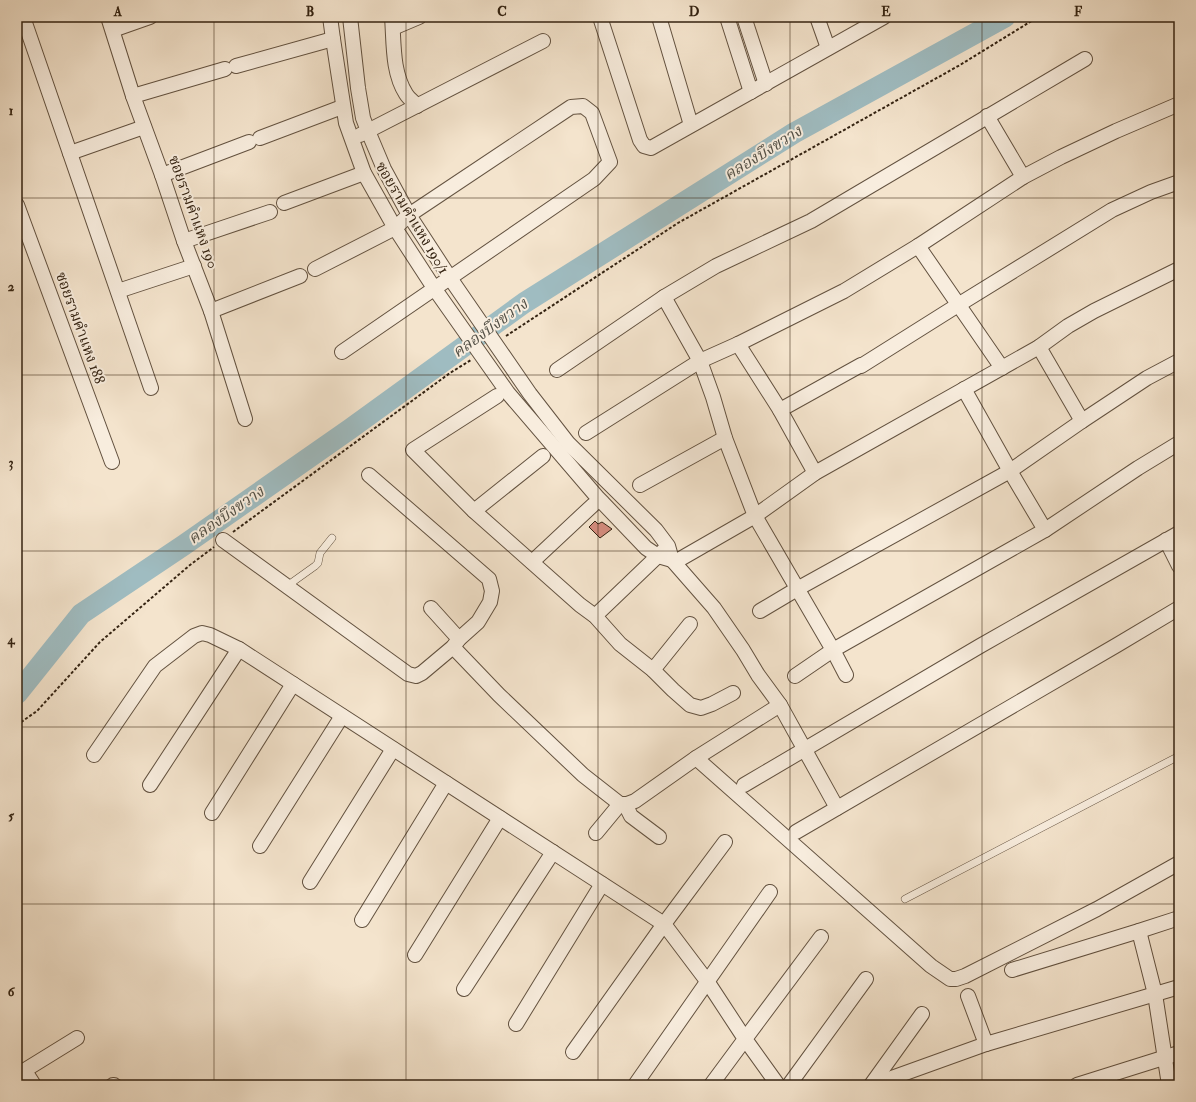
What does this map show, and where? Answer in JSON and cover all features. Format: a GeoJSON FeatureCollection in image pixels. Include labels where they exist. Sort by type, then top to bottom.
{"type":"FeatureCollection","features":[{"type":"Feature","properties":{"kind":"street"},"geometry":{"type":"LineString","coordinates":[[23,17],[151,388]]}},
{"type":"Feature","properties":{"kind":"street"},"geometry":{"type":"LineString","coordinates":[[110,24],[150,17]]}},
{"type":"Feature","properties":{"kind":"street","name":"ซอยรามคำแหง 190/1"},"geometry":{"type":"LineString","coordinates":[[330,17],[342,106],[346,123],[364,173],[395,228],[507,397],[598,498],[598,504],[646,548],[658,556]]}},
{"type":"Feature","properties":{"kind":"street","name":"ซอยรามคำแหง 190/1"},"geometry":{"type":"LineString","coordinates":[[350,17],[363,118],[384,169],[409,215],[450,278],[527,388],[568,443],[656,530],[668,546]]}},
{"type":"Feature","properties":{"kind":"street"},"geometry":{"type":"LineString","coordinates":[[417,106],[406,95],[398,78],[394,54],[392,22],[419,17]]}},
{"type":"Feature","properties":{"kind":"street"},"geometry":{"type":"LineString","coordinates":[[600,17],[640,140],[644,146],[651,148],[828,48],[869,21],[884,17]]}},
{"type":"Feature","properties":{"kind":"street"},"geometry":{"type":"LineString","coordinates":[[659,17],[691,125]]}},
{"type":"Feature","properties":{"kind":"street"},"geometry":{"type":"LineString","coordinates":[[727,17],[751,92]]}},
{"type":"Feature","properties":{"kind":"street"},"geometry":{"type":"LineString","coordinates":[[744,17],[766,84]]}},
{"type":"Feature","properties":{"kind":"street"},"geometry":{"type":"LineString","coordinates":[[817,17],[828,48]]}},
{"type":"Feature","properties":{"kind":"street","name":"ซอยรามคำแหง 190"},"geometry":{"type":"LineString","coordinates":[[110,24],[133,96],[184,241],[211,311],[245,420]]}},
{"type":"Feature","properties":{"kind":"street"},"geometry":{"type":"LineString","coordinates":[[133,96],[333,39]]}},
{"type":"Feature","properties":{"kind":"street"},"geometry":{"type":"LineString","coordinates":[[352,138],[543,41]]}},
{"type":"Feature","properties":{"kind":"street"},"geometry":{"type":"LineString","coordinates":[[558,370],[664,297],[716,266],[811,221],[1086,59]]}},
{"type":"Feature","properties":{"kind":"street"},"geometry":{"type":"LineString","coordinates":[[586,433],[700,361],[738,344],[844,291],[918,246],[1023,177],[1116,131],[1179,104]]}},
{"type":"Feature","properties":{"kind":"street"},"geometry":{"type":"LineString","coordinates":[[162,175],[342,106]]}},
{"type":"Feature","properties":{"kind":"street"},"geometry":{"type":"LineString","coordinates":[[315,269],[395,228],[409,215],[571,108],[583,106],[592,113],[610,162],[594,179],[342,352]]}},
{"type":"Feature","properties":{"kind":"street"},"geometry":{"type":"LineString","coordinates":[[987,116],[1023,177]]}},
{"type":"Feature","properties":{"kind":"street"},"geometry":{"type":"LineString","coordinates":[[70,153],[144,127]]}},
{"type":"Feature","properties":{"kind":"street"},"geometry":{"type":"LineString","coordinates":[[284,203],[364,173]]}},
{"type":"Feature","properties":{"kind":"street"},"geometry":{"type":"LineString","coordinates":[[780,410],[861,366],[958,304],[1112,210],[1151,192],[1179,182]]}},
{"type":"Feature","properties":{"kind":"street","name":"ซอยรามคำแหง 188"},"geometry":{"type":"LineString","coordinates":[[17,205],[112,462]]}},
{"type":"Feature","properties":{"kind":"street"},"geometry":{"type":"LineString","coordinates":[[184,241],[270,212]]}},
{"type":"Feature","properties":{"kind":"street"},"geometry":{"type":"LineString","coordinates":[[918,246],[1002,368]]}},
{"type":"Feature","properties":{"kind":"street"},"geometry":{"type":"LineString","coordinates":[[118,291],[194,266]]}},
{"type":"Feature","properties":{"kind":"street"},"geometry":{"type":"LineString","coordinates":[[658,556],[674,561],[756,516],[815,473],[1002,368],[1094,311],[1179,269]]}},
{"type":"Feature","properties":{"kind":"street"},"geometry":{"type":"LineString","coordinates":[[211,311],[300,276]]}},
{"type":"Feature","properties":{"kind":"street"},"geometry":{"type":"LineString","coordinates":[[664,297],[700,361],[714,396],[725,438],[756,516],[797,589],[834,650],[846,675]]}},
{"type":"Feature","properties":{"kind":"street"},"geometry":{"type":"LineString","coordinates":[[738,344],[780,410],[815,473]]}},
{"type":"Feature","properties":{"kind":"street"},"geometry":{"type":"LineString","coordinates":[[1039,346],[1082,421]]}},
{"type":"Feature","properties":{"kind":"street"},"geometry":{"type":"LineString","coordinates":[[760,611],[1010,471],[1147,378],[1179,361]]}},
{"type":"Feature","properties":{"kind":"street"},"geometry":{"type":"LineString","coordinates":[[527,388],[507,397],[413,450],[474,511],[580,605],[595,616],[620,644],[653,670],[690,705],[701,708],[733,693]]}},
{"type":"Feature","properties":{"kind":"street"},"geometry":{"type":"LineString","coordinates":[[964,389],[1045,530]]}},
{"type":"Feature","properties":{"kind":"street"},"geometry":{"type":"LineString","coordinates":[[640,485],[725,438]]}},
{"type":"Feature","properties":{"kind":"street"},"geometry":{"type":"LineString","coordinates":[[795,676],[834,650],[1045,530],[1138,468],[1179,443]]}},
{"type":"Feature","properties":{"kind":"street"},"geometry":{"type":"LineString","coordinates":[[474,511],[543,456]]}},
{"type":"Feature","properties":{"kind":"street"},"geometry":{"type":"LineString","coordinates":[[223,540],[408,674],[416,676],[422,673],[478,622],[490,602],[492,592],[489,579],[369,475]]}},
{"type":"Feature","properties":{"kind":"street"},"geometry":{"type":"LineString","coordinates":[[532,562],[598,504],[617,491]]}},
{"type":"Feature","properties":{"kind":"street"},"geometry":{"type":"LineString","coordinates":[[744,786],[987,642],[1179,533]]}},
{"type":"Feature","properties":{"kind":"street"},"geometry":{"type":"LineString","coordinates":[[1166,540],[1179,566]]}},
{"type":"Feature","properties":{"kind":"street"},"geometry":{"type":"LineString","coordinates":[[595,616],[668,546],[674,561],[714,608],[780,706],[837,808]]}},
{"type":"Feature","properties":{"kind":"street"},"geometry":{"type":"LineString","coordinates":[[431,608],[456,643],[499,695],[583,775],[624,804],[631,816],[659,837]]}},
{"type":"Feature","properties":{"kind":"street"},"geometry":{"type":"LineString","coordinates":[[796,832],[1179,608]]}},
{"type":"Feature","properties":{"kind":"street"},"geometry":{"type":"LineString","coordinates":[[653,670],[690,624]]}},
{"type":"Feature","properties":{"kind":"street"},"geometry":{"type":"LineString","coordinates":[[94,755],[155,666],[194,636],[202,633],[210,635],[239,649],[664,924],[707,981],[745,1039],[778,1085]]}},
{"type":"Feature","properties":{"kind":"street"},"geometry":{"type":"LineString","coordinates":[[150,784],[239,649]]}},
{"type":"Feature","properties":{"kind":"street"},"geometry":{"type":"LineString","coordinates":[[212,813],[293,684]]}},
{"type":"Feature","properties":{"kind":"street"},"geometry":{"type":"LineString","coordinates":[[596,833],[624,804],[635,801],[696,758],[780,706]]}},
{"type":"Feature","properties":{"kind":"street"},"geometry":{"type":"LineString","coordinates":[[260,846],[342,716]]}},
{"type":"Feature","properties":{"kind":"street"},"geometry":{"type":"LineString","coordinates":[[310,882],[393,749]]}},
{"type":"Feature","properties":{"kind":"street"},"geometry":{"type":"LineString","coordinates":[[696,758],[931,966],[950,978],[956,979],[977,971],[1097,909],[1179,863]]}},
{"type":"Feature","properties":{"kind":"street"},"geometry":{"type":"LineString","coordinates":[[362,920],[446,783]]}},
{"type":"Feature","properties":{"kind":"street"},"geometry":{"type":"LineString","coordinates":[[415,955],[500,818]]}},
{"type":"Feature","properties":{"kind":"street"},"geometry":{"type":"LineString","coordinates":[[573,1052],[664,924],[725,842]]}},
{"type":"Feature","properties":{"kind":"street"},"geometry":{"type":"LineString","coordinates":[[464,989],[553,852]]}},
{"type":"Feature","properties":{"kind":"street"},"geometry":{"type":"LineString","coordinates":[[516,1024],[602,884]]}},
{"type":"Feature","properties":{"kind":"street"},"geometry":{"type":"LineString","coordinates":[[635,1085],[770,892]]}},
{"type":"Feature","properties":{"kind":"street"},"geometry":{"type":"LineString","coordinates":[[1012,970],[1179,918]]}},
{"type":"Feature","properties":{"kind":"street"},"geometry":{"type":"LineString","coordinates":[[1139,931],[1155,994],[1169,1085]]}},
{"type":"Feature","properties":{"kind":"street"},"geometry":{"type":"LineString","coordinates":[[711,1085],[821,937]]}},
{"type":"Feature","properties":{"kind":"street"},"geometry":{"type":"LineString","coordinates":[[789,1085],[866,979]]}},
{"type":"Feature","properties":{"kind":"street"},"geometry":{"type":"LineString","coordinates":[[872,1085],[986,1044],[1179,987]]}},
{"type":"Feature","properties":{"kind":"street"},"geometry":{"type":"LineString","coordinates":[[968,996],[986,1044]]}},
{"type":"Feature","properties":{"kind":"street"},"geometry":{"type":"LineString","coordinates":[[872,1085],[922,1014]]}},
{"type":"Feature","properties":{"kind":"street"},"geometry":{"type":"LineString","coordinates":[[34,1085],[21,1073],[77,1038]]}},
{"type":"Feature","properties":{"kind":"street"},"geometry":{"type":"LineString","coordinates":[[1077,1085],[1179,1053]]}},
{"type":"Feature","properties":{"kind":"lane"},"geometry":{"type":"LineString","coordinates":[[288,586],[318,563],[320,553],[332,538]]}},
{"type":"Feature","properties":{"kind":"lane"},"geometry":{"type":"LineString","coordinates":[[905,899],[1179,756]]}},
{"type":"Feature","properties":{"kind":"building"},"geometry":{"type":"Polygon","coordinates":[[[595,521],[598,524],[602,522],[612,529],[600,538],[589,527],[595,521]]]}},
{"type":"Feature","properties":{"kind":"waterway","name":"คลองบึงขวาง"},"geometry":{"type":"LineString","coordinates":[[17,694],[81,614],[184,545],[350,429],[524,303],[794,133],[1005,17]]}}]}
